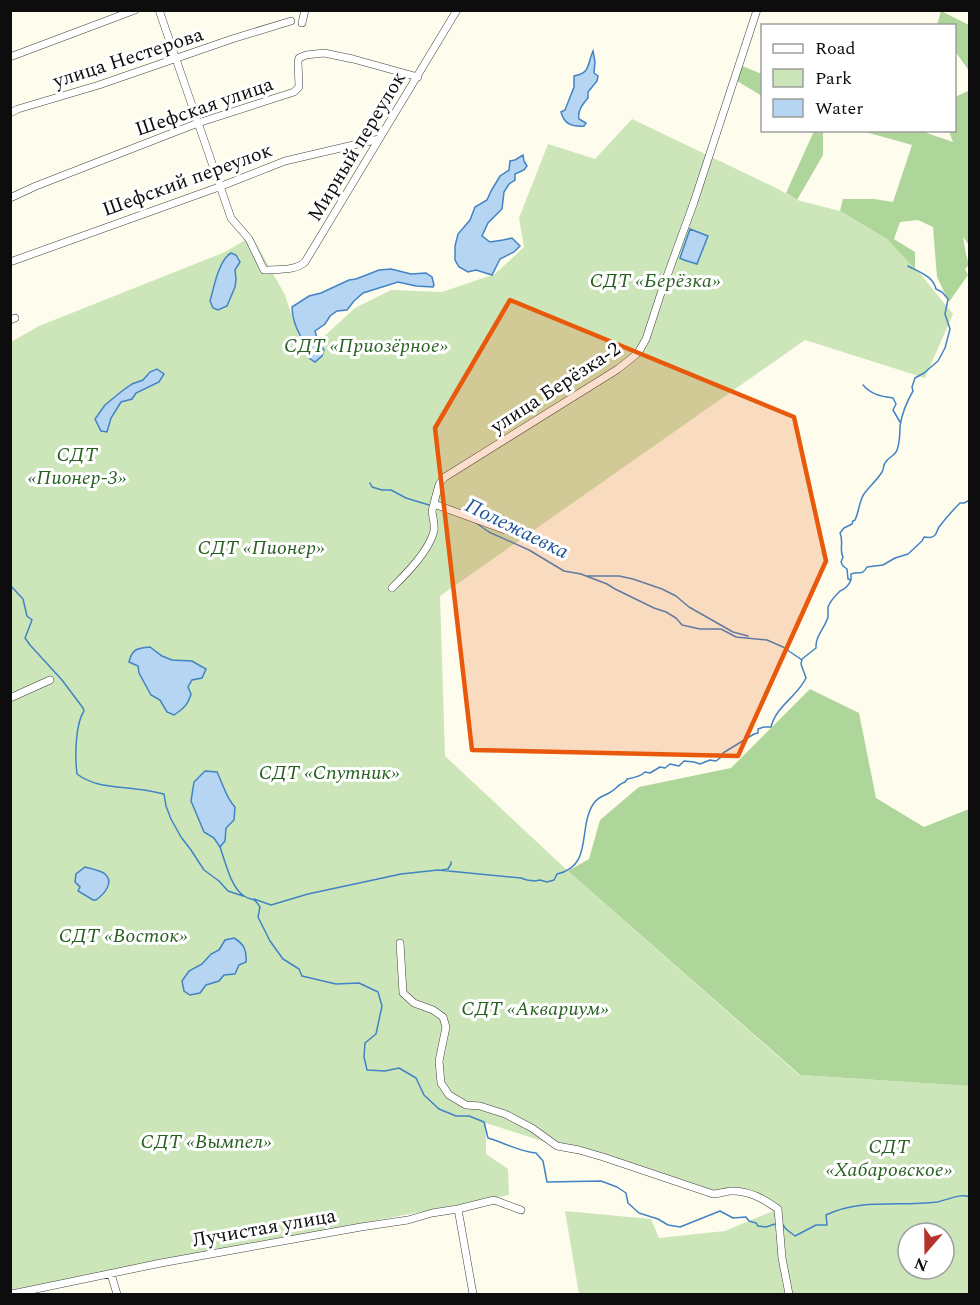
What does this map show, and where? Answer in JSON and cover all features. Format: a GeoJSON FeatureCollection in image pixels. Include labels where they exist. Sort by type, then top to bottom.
{"type":"FeatureCollection","features":[{"type":"Feature","properties":{"kind":"street"},"geometry":{"type":"LineString","coordinates":[[10,57],[135,10]]}},
{"type":"Feature","properties":{"kind":"street"},"geometry":{"type":"LineString","coordinates":[[159,10],[219,186]]}},
{"type":"Feature","properties":{"kind":"street"},"geometry":{"type":"LineString","coordinates":[[302,23],[305,10]]}},
{"type":"Feature","properties":{"kind":"street","name":"Мирный переулок"},"geometry":{"type":"LineString","coordinates":[[219,186],[231,218],[249,239],[264,270],[301,267],[457,10]]}},
{"type":"Feature","properties":{"kind":"street","name":"улица Берёзка-2"},"geometry":{"type":"LineString","coordinates":[[393,588],[425,549],[434,532],[432,510],[439,484],[448,474],[618,369],[638,353],[646,339],[694,202],[757,10]]}},
{"type":"Feature","properties":{"kind":"street","name":"улица Нестерова"},"geometry":{"type":"LineString","coordinates":[[10,113],[291,21]]}},
{"type":"Feature","properties":{"kind":"street","name":"Шефская улица"},"geometry":{"type":"LineString","coordinates":[[10,198],[198,123],[294,92],[299,87],[299,58],[306,55],[324,53],[418,77]]}},
{"type":"Feature","properties":{"kind":"street","name":"Шефский переулок"},"geometry":{"type":"LineString","coordinates":[[10,262],[285,160],[379,139]]}},
{"type":"Feature","properties":{"kind":"street"},"geometry":{"type":"LineString","coordinates":[[434,504],[505,530]]}},
{"type":"Feature","properties":{"kind":"street"},"geometry":{"type":"LineString","coordinates":[[10,698],[50,680]]}},
{"type":"Feature","properties":{"kind":"street"},"geometry":{"type":"LineString","coordinates":[[400,943],[403,993],[414,1003],[433,1010],[443,1017],[446,1027],[439,1061],[441,1083],[448,1095],[466,1105],[480,1106],[505,1114],[532,1128],[557,1146],[603,1157],[713,1194],[730,1191],[753,1195],[766,1201],[778,1209],[782,1257],[789,1294]]}},
{"type":"Feature","properties":{"kind":"street","name":"Лучистая улица"},"geometry":{"type":"LineString","coordinates":[[12,1294],[161,1263],[408,1220],[494,1200],[521,1210]]}},
{"type":"Feature","properties":{"kind":"street"},"geometry":{"type":"LineString","coordinates":[[458,1209],[472,1294]]}},
{"type":"Feature","properties":{"kind":"street"},"geometry":{"type":"LineString","coordinates":[[111,1274],[117,1294]]}},
{"type":"Feature","properties":{"kind":"highlighted area"},"geometry":{"type":"Polygon","coordinates":[[[510,300],[794,417],[826,561],[738,756],[472,750],[435,428],[510,300]]]}},
{"type":"Feature","properties":{"kind":"green space"},"geometry":{"type":"Polygon","coordinates":[[[941,11],[969,25],[969,71],[956,52],[956,24],[937,24],[941,11]]]}},
{"type":"Feature","properties":{"kind":"green space"},"geometry":{"type":"Polygon","coordinates":[[[742,66],[761,74],[761,95],[737,81],[742,66]]]}},
{"type":"Feature","properties":{"kind":"green space"},"geometry":{"type":"Polygon","coordinates":[[[969,86],[969,245],[963,237],[969,265],[965,269],[968,275],[949,302],[937,277],[933,227],[918,220],[900,222],[894,239],[915,252],[915,269],[887,239],[840,211],[843,199],[874,199],[893,202],[912,145],[866,132],[924,132],[953,142],[949,132],[956,132],[956,97],[968,91],[969,86]]]}},
{"type":"Feature","properties":{"kind":"green space"},"geometry":{"type":"Polygon","coordinates":[[[632,119],[797,200],[840,211],[887,239],[918,271],[953,314],[925,378],[805,340],[440,596],[445,756],[568,871],[799,1075],[969,1086],[969,1294],[579,1294],[565,1211],[651,1219],[659,1238],[725,1231],[773,1211],[748,1195],[707,1194],[486,1123],[486,1154],[508,1169],[509,1195],[11,1290],[11,342],[39,326],[225,252],[252,236],[285,295],[304,352],[355,308],[391,290],[442,292],[495,274],[524,247],[519,218],[548,144],[595,159],[632,119]]]}},
{"type":"Feature","properties":{"kind":"green space"},"geometry":{"type":"Polygon","coordinates":[[[814,132],[823,132],[823,155],[797,200],[786,193],[814,132]]]}},
{"type":"Feature","properties":{"kind":"green space"},"geometry":{"type":"Polygon","coordinates":[[[810,689],[859,713],[876,798],[924,827],[969,809],[969,1086],[800,1075],[568,871],[589,859],[600,820],[639,787],[731,768],[810,689]]]}},
{"type":"Feature","properties":{"kind":"water"},"geometry":{"type":"Polygon","coordinates":[[[593,51],[594,73],[598,76],[597,81],[588,92],[588,98],[579,113],[579,119],[586,123],[584,126],[572,125],[566,122],[561,112],[565,110],[574,87],[574,76],[586,70],[593,51]]]}},
{"type":"Feature","properties":{"kind":"water"},"geometry":{"type":"Polygon","coordinates":[[[523,155],[527,166],[515,174],[515,180],[504,192],[502,209],[488,223],[482,236],[490,242],[512,238],[520,246],[500,259],[492,275],[476,270],[468,272],[459,267],[455,260],[458,234],[470,220],[475,207],[487,200],[500,176],[509,170],[510,161],[523,155]]]}},
{"type":"Feature","properties":{"kind":"water"},"geometry":{"type":"Polygon","coordinates":[[[690,229],[708,236],[697,264],[680,258],[690,229]]]}},
{"type":"Feature","properties":{"kind":"water"},"geometry":{"type":"Polygon","coordinates":[[[231,253],[236,255],[240,262],[235,270],[235,287],[227,306],[218,310],[213,308],[210,301],[220,268],[231,253]]]}},
{"type":"Feature","properties":{"kind":"water"},"geometry":{"type":"Polygon","coordinates":[[[391,269],[411,274],[426,273],[432,277],[434,285],[433,287],[416,286],[398,282],[363,293],[347,310],[337,311],[315,331],[318,342],[324,350],[322,356],[315,362],[309,358],[294,321],[292,307],[309,296],[349,280],[379,270],[391,269]]]}},
{"type":"Feature","properties":{"kind":"water"},"geometry":{"type":"Polygon","coordinates":[[[157,369],[164,374],[159,382],[136,393],[132,399],[121,402],[111,418],[107,432],[101,431],[95,419],[105,405],[132,384],[143,380],[150,372],[157,369]]]}},
{"type":"Feature","properties":{"kind":"water"},"geometry":{"type":"Polygon","coordinates":[[[150,647],[172,660],[192,661],[206,669],[202,678],[192,680],[188,687],[191,694],[188,701],[183,709],[174,715],[167,712],[160,700],[151,695],[139,673],[138,666],[129,662],[136,650],[150,647]]]}},
{"type":"Feature","properties":{"kind":"water"},"geometry":{"type":"Polygon","coordinates":[[[205,771],[217,772],[235,807],[234,820],[226,828],[225,841],[220,847],[214,838],[204,832],[191,801],[194,782],[205,771]]]}},
{"type":"Feature","properties":{"kind":"water"},"geometry":{"type":"Polygon","coordinates":[[[85,867],[102,872],[108,877],[107,888],[96,900],[78,891],[80,887],[75,882],[76,874],[85,867]]]}},
{"type":"Feature","properties":{"kind":"water"},"geometry":{"type":"Polygon","coordinates":[[[234,938],[244,948],[246,958],[246,962],[239,965],[235,974],[224,975],[219,981],[206,985],[200,993],[190,995],[184,991],[182,981],[189,971],[219,950],[225,940],[234,938]]]}},
{"type":"Feature","properties":{"kind":"waterway","name":"Полежаевка"},"geometry":{"type":"LineString","coordinates":[[254,899],[271,905],[308,894],[401,874],[438,870],[535,881],[554,880],[557,874],[569,870],[576,863],[583,844],[589,813],[599,798],[627,779],[645,772],[650,773],[660,767],[665,768],[670,764],[679,766],[684,761],[700,764],[710,760],[716,761],[723,753],[758,733],[758,729],[771,727],[777,713],[806,678],[801,664],[802,659],[816,648],[817,640],[827,621],[829,605],[851,580],[848,579],[847,569],[841,562],[843,557],[840,533],[855,520],[864,494],[883,471],[886,461],[896,452],[902,417],[913,391],[915,378],[938,361],[945,348],[950,329],[945,314],[948,299],[936,289],[929,278],[908,266]]}},
{"type":"Feature","properties":{"kind":"waterway","name":"Полежаевка"},"geometry":{"type":"LineString","coordinates":[[863,385],[876,394],[893,398],[896,404],[893,410],[900,422]]}},
{"type":"Feature","properties":{"kind":"waterway","name":"Полежаевка"},"geometry":{"type":"LineString","coordinates":[[370,483],[372,487],[391,490],[406,498],[429,505]]}},
{"type":"Feature","properties":{"kind":"waterway","name":"Полежаевка"},"geometry":{"type":"LineString","coordinates":[[851,580],[851,574],[862,572],[867,567],[883,565],[908,554],[924,537],[935,535],[941,524],[960,503],[970,500]]}},
{"type":"Feature","properties":{"kind":"waterway","name":"Полежаевка"},"geometry":{"type":"LineString","coordinates":[[476,523],[564,571],[581,574],[607,584],[666,612],[682,625],[700,629],[721,629],[736,637],[767,640],[783,647],[802,660]]}},
{"type":"Feature","properties":{"kind":"waterway","name":"Полежаевка"},"geometry":{"type":"LineString","coordinates":[[588,576],[619,576],[662,589],[733,632],[748,636]]}},
{"type":"Feature","properties":{"kind":"waterway","name":"Полежаевка"},"geometry":{"type":"LineString","coordinates":[[10,585],[23,599],[27,616],[32,620],[25,638],[83,708],[76,741],[77,774],[98,784],[164,794],[171,819],[204,870],[228,891],[243,896]]}},
{"type":"Feature","properties":{"kind":"waterway","name":"Полежаевка"},"geometry":{"type":"LineString","coordinates":[[220,847],[235,887],[260,907],[258,917],[270,941],[283,959],[299,969],[302,976],[336,984],[359,983],[378,992],[382,1006],[376,1034],[365,1043],[364,1057],[367,1070],[385,1071],[399,1068],[416,1078],[424,1095],[439,1109],[456,1116],[469,1116],[484,1122],[488,1138],[536,1153],[543,1161],[547,1182],[601,1181],[626,1193],[628,1203],[639,1213],[668,1225],[680,1227],[720,1211],[733,1218],[746,1217],[758,1226],[766,1227],[775,1224]]}},
{"type":"Feature","properties":{"kind":"waterway","name":"Полежаевка"},"geometry":{"type":"LineString","coordinates":[[442,870],[448,869],[451,862]]}},
{"type":"Feature","properties":{"kind":"waterway","name":"Полежаевка"},"geometry":{"type":"LineString","coordinates":[[783,1225],[795,1236],[816,1225],[827,1225],[826,1215],[853,1206],[937,1202],[958,1196],[970,1197]]}},
{"type":"Feature","properties":{"kind":"park label","name":"СДТ «Берёзка»"},"geometry":{"type":"Point","coordinates":[655,280]}},
{"type":"Feature","properties":{"kind":"park label","name":"СДТ «Приозёрное»"},"geometry":{"type":"Point","coordinates":[366,345]}},
{"type":"Feature","properties":{"kind":"park label","name":"СДТ «Пионер-3»"},"geometry":{"type":"Point","coordinates":[77,466]}},
{"type":"Feature","properties":{"kind":"park label","name":"СДТ «Пионер»"},"geometry":{"type":"Point","coordinates":[261,547]}},
{"type":"Feature","properties":{"kind":"park label","name":"СДТ «Спутник»"},"geometry":{"type":"Point","coordinates":[329,772]}},
{"type":"Feature","properties":{"kind":"park label","name":"СДТ «Восток»"},"geometry":{"type":"Point","coordinates":[123,935]}},
{"type":"Feature","properties":{"kind":"park label","name":"СДТ «Аквариум»"},"geometry":{"type":"Point","coordinates":[535,1008]}},
{"type":"Feature","properties":{"kind":"park label","name":"СДТ «Вымпел»"},"geometry":{"type":"Point","coordinates":[206,1141]}},
{"type":"Feature","properties":{"kind":"park label","name":"СДТ «Хабаровское»"},"geometry":{"type":"Point","coordinates":[889,1158]}}]}
